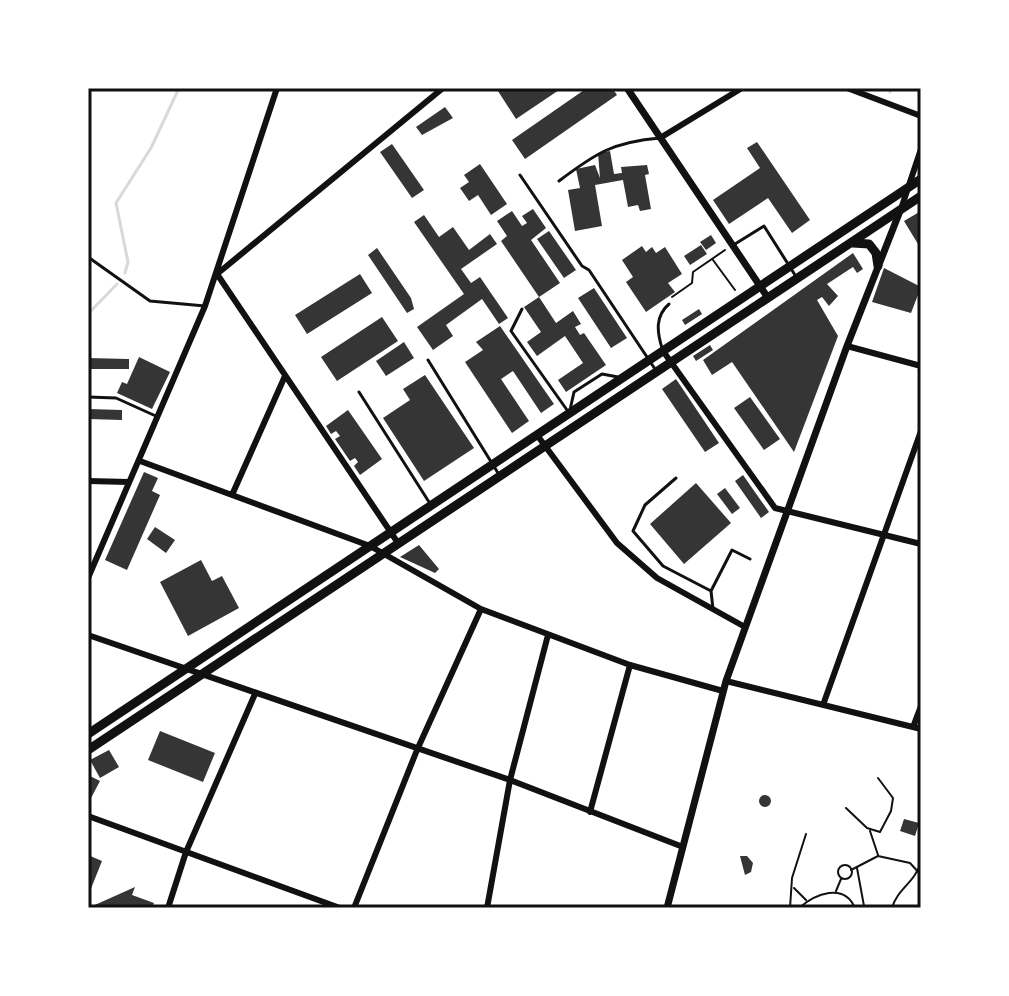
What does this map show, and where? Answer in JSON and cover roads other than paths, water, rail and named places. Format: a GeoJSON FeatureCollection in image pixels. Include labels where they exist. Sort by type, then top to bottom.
{"type":"FeatureCollection","features":[{"type":"Feature","properties":{"kind":"main road"},"geometry":{"type":"LineString","coordinates":[[88,734],[921,179]]}},
{"type":"Feature","properties":{"kind":"main road"},"geometry":{"type":"LineString","coordinates":[[88,750],[921,196]]}},
{"type":"Feature","properties":{"kind":"main road"},"geometry":{"type":"LineString","coordinates":[[841,232],[850,243],[869,244],[876,253],[878,266]]}},
{"type":"Feature","properties":{"kind":"street"},"geometry":{"type":"LineString","coordinates":[[88,578],[205,306],[277,88]]}},
{"type":"Feature","properties":{"kind":"street"},"geometry":{"type":"LineString","coordinates":[[217,274],[443,88]]}},
{"type":"Feature","properties":{"kind":"street"},"geometry":{"type":"LineString","coordinates":[[627,88],[768,298]]}},
{"type":"Feature","properties":{"kind":"street"},"geometry":{"type":"LineString","coordinates":[[660,138],[742,88]]}},
{"type":"Feature","properties":{"kind":"street"},"geometry":{"type":"LineString","coordinates":[[847,88],[921,116]]}},
{"type":"Feature","properties":{"kind":"street"},"geometry":{"type":"LineString","coordinates":[[667,908],[726,681],[921,149]]}},
{"type":"Feature","properties":{"kind":"street"},"geometry":{"type":"LineString","coordinates":[[217,274],[398,543]]}},
{"type":"Feature","properties":{"kind":"street"},"geometry":{"type":"LineString","coordinates":[[847,346],[921,366]]}},
{"type":"Feature","properties":{"kind":"street"},"geometry":{"type":"LineString","coordinates":[[663,351],[775,508],[921,544]]}},
{"type":"Feature","properties":{"kind":"street"},"geometry":{"type":"LineString","coordinates":[[232,495],[285,376]]}},
{"type":"Feature","properties":{"kind":"street"},"geometry":{"type":"LineString","coordinates":[[823,705],[921,431]]}},
{"type":"Feature","properties":{"kind":"street"},"geometry":{"type":"LineString","coordinates":[[537,435],[617,543],[657,578],[745,627]]}},
{"type":"Feature","properties":{"kind":"street"},"geometry":{"type":"LineString","coordinates":[[140,461],[370,546],[481,609],[630,665],[723,691]]}},
{"type":"Feature","properties":{"kind":"street"},"geometry":{"type":"LineString","coordinates":[[88,481],[129,482]]}},
{"type":"Feature","properties":{"kind":"street"},"geometry":{"type":"LineString","coordinates":[[354,908],[417,750],[481,609]]}},
{"type":"Feature","properties":{"kind":"street"},"geometry":{"type":"LineString","coordinates":[[88,635],[510,780],[683,847]]}},
{"type":"Feature","properties":{"kind":"street"},"geometry":{"type":"LineString","coordinates":[[487,908],[510,780],[548,635]]}},
{"type":"Feature","properties":{"kind":"street"},"geometry":{"type":"LineString","coordinates":[[590,812],[630,665]]}},
{"type":"Feature","properties":{"kind":"street"},"geometry":{"type":"LineString","coordinates":[[726,681],[917,728],[921,706]]}},
{"type":"Feature","properties":{"kind":"street"},"geometry":{"type":"LineString","coordinates":[[168,908],[186,852],[255,694]]}},
{"type":"Feature","properties":{"kind":"street"},"geometry":{"type":"LineString","coordinates":[[88,816],[340,908]]}},
{"type":"Feature","properties":{"kind":"lane"},"geometry":{"type":"LineString","coordinates":[[868,96],[871,88]]}},
{"type":"Feature","properties":{"kind":"lane"},"geometry":{"type":"LineString","coordinates":[[559,181],[593,155],[613,145],[660,138]]}},
{"type":"Feature","properties":{"kind":"lane"},"geometry":{"type":"LineString","coordinates":[[520,175],[582,266],[589,270],[657,372]]}},
{"type":"Feature","properties":{"kind":"lane"},"geometry":{"type":"LineString","coordinates":[[732,245],[764,226],[797,278]]}},
{"type":"Feature","properties":{"kind":"lane"},"geometry":{"type":"LineString","coordinates":[[88,257],[150,301],[205,306]]}},
{"type":"Feature","properties":{"kind":"lane"},"geometry":{"type":"LineString","coordinates":[[663,351],[658,322],[669,302]]}},
{"type":"Feature","properties":{"kind":"lane"},"geometry":{"type":"LineString","coordinates":[[522,309],[511,331],[569,413]]}},
{"type":"Feature","properties":{"kind":"lane"},"geometry":{"type":"LineString","coordinates":[[428,360],[500,476]]}},
{"type":"Feature","properties":{"kind":"lane"},"geometry":{"type":"LineString","coordinates":[[569,413],[574,392],[602,374],[622,378]]}},
{"type":"Feature","properties":{"kind":"lane"},"geometry":{"type":"LineString","coordinates":[[359,392],[431,506]]}},
{"type":"Feature","properties":{"kind":"lane"},"geometry":{"type":"LineString","coordinates":[[88,397],[116,398],[158,417]]}},
{"type":"Feature","properties":{"kind":"lane"},"geometry":{"type":"LineString","coordinates":[[676,478],[645,505],[633,531],[663,566],[711,591]]}},
{"type":"Feature","properties":{"kind":"lane"},"geometry":{"type":"LineString","coordinates":[[713,609],[711,591],[732,550],[750,559]]}},
{"type":"Feature","properties":{"kind":"waterway"},"geometry":{"type":"LineString","coordinates":[[125,273],[128,262],[116,203],[151,148],[179,88]]}},
{"type":"Feature","properties":{"kind":"waterway"},"geometry":{"type":"LineString","coordinates":[[890,92],[892,88]]}},
{"type":"Feature","properties":{"kind":"waterway"},"geometry":{"type":"LineString","coordinates":[[88,314],[117,284]]}}]}
